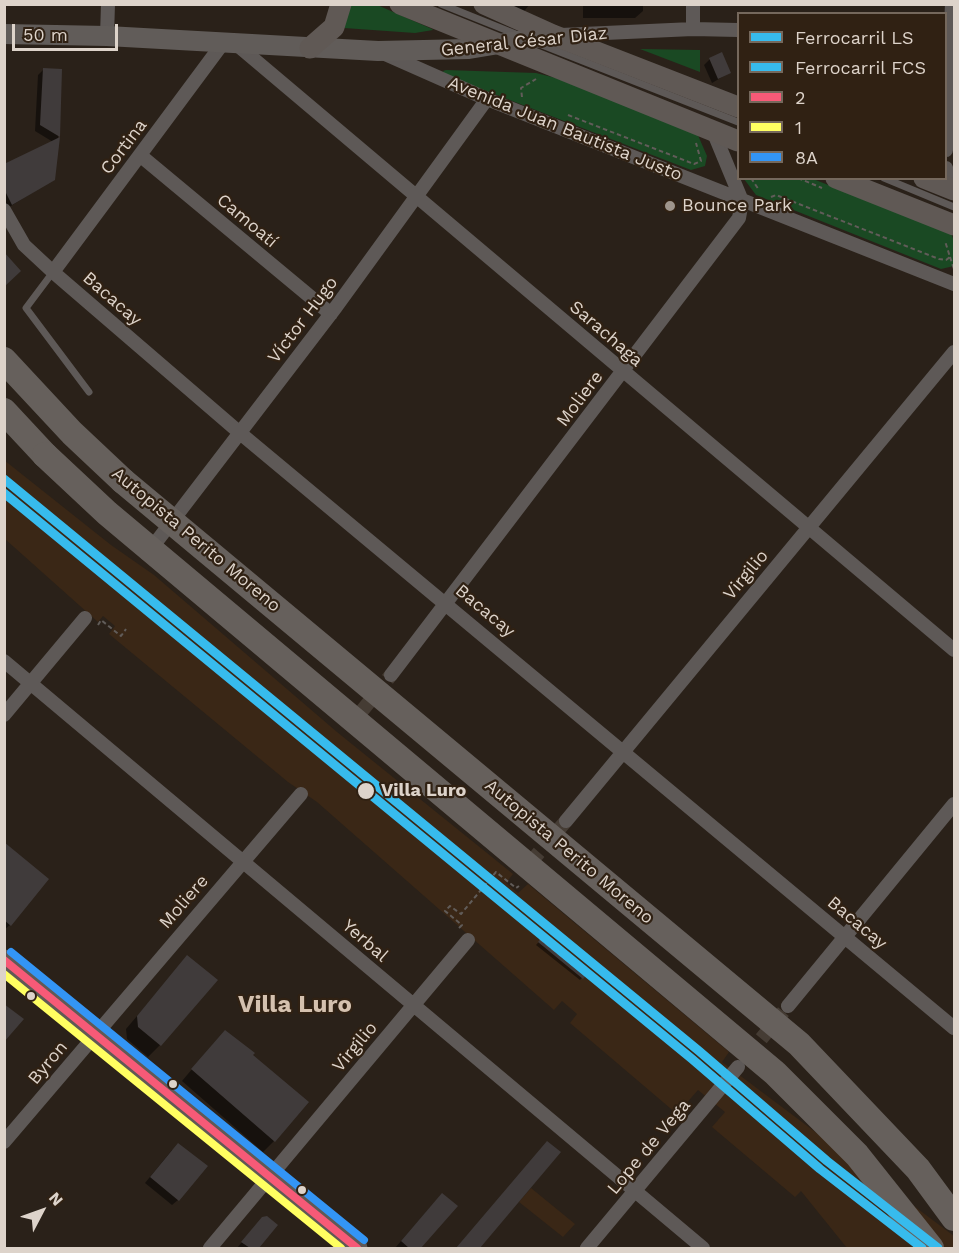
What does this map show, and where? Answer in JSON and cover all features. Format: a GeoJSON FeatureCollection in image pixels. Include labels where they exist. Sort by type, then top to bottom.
{"type":"FeatureCollection","features":[{"type":"Feature","properties":{"kind":"highway","name":"Autopista Perito Moreno"},"geometry":{"type":"LineString","coordinates":[[4,360],[72,433],[123,481],[799,1044],[918,1170],[954,1218]]}},
{"type":"Feature","properties":{"kind":"highway","name":"Autopista Perito Moreno"},"geometry":{"type":"LineString","coordinates":[[4,411],[45,455],[107,513],[775,1073],[857,1155],[931,1248]]}},
{"type":"Feature","properties":{"kind":"main road"},"geometry":{"type":"LineString","coordinates":[[310,48],[334,27],[341,4]]}},
{"type":"Feature","properties":{"kind":"main road"},"geometry":{"type":"LineString","coordinates":[[400,4],[737,141]]}},
{"type":"Feature","properties":{"kind":"main road"},"geometry":{"type":"LineString","coordinates":[[484,4],[553,35],[737,107]]}},
{"type":"Feature","properties":{"kind":"main road"},"geometry":{"type":"LineString","coordinates":[[927,180],[954,196]]}},
{"type":"Feature","properties":{"kind":"main road"},"geometry":{"type":"LineString","coordinates":[[833,185],[949,231]]}},
{"type":"Feature","properties":{"kind":"main road"},"geometry":{"type":"LineString","coordinates":[[4,960],[357,1248]]}},
{"type":"Feature","properties":{"kind":"street"},"geometry":{"type":"LineString","coordinates":[[107,36],[108,4]]}},
{"type":"Feature","properties":{"kind":"street"},"geometry":{"type":"LineString","coordinates":[[693,4],[693,29]]}},
{"type":"Feature","properties":{"kind":"street"},"geometry":{"type":"LineString","coordinates":[[947,104],[952,4]]}},
{"type":"Feature","properties":{"kind":"street","name":"General César Díaz"},"geometry":{"type":"LineString","coordinates":[[4,34],[107,36],[378,51],[458,50],[553,35],[693,29],[737,30]]}},
{"type":"Feature","properties":{"kind":"street","name":"Cortina"},"geometry":{"type":"LineString","coordinates":[[53,272],[230,43]]}},
{"type":"Feature","properties":{"kind":"street","name":"Sarachaga"},"geometry":{"type":"LineString","coordinates":[[230,43],[954,650]]}},
{"type":"Feature","properties":{"kind":"street","name":"Avenida Juan Bautista Justo"},"geometry":{"type":"LineString","coordinates":[[378,51],[487,99],[954,284]]}},
{"type":"Feature","properties":{"kind":"street","name":"Víctor Hugo"},"geometry":{"type":"LineString","coordinates":[[143,559],[331,314],[487,99]]}},
{"type":"Feature","properties":{"kind":"street"},"geometry":{"type":"LineString","coordinates":[[713,131],[742,201]]}},
{"type":"Feature","properties":{"kind":"street","name":"Camoatí"},"geometry":{"type":"LineString","coordinates":[[141,156],[331,314]]}},
{"type":"Feature","properties":{"kind":"street"},"geometry":{"type":"LineString","coordinates":[[947,174],[954,196]]}},
{"type":"Feature","properties":{"kind":"street","name":"Moliere"},"geometry":{"type":"LineString","coordinates":[[391,675],[739,218],[742,201]]}},
{"type":"Feature","properties":{"kind":"street","name":"Bacacay"},"geometry":{"type":"LineString","coordinates":[[4,210],[24,245],[53,272],[240,433],[447,602],[954,1028]]}},
{"type":"Feature","properties":{"kind":"street","name":"Virgilio"},"geometry":{"type":"LineString","coordinates":[[566,821],[954,352]]}},
{"type":"Feature","properties":{"kind":"street"},"geometry":{"type":"LineString","coordinates":[[4,715],[85,618]]}},
{"type":"Feature","properties":{"kind":"street","name":"Yerbal"},"geometry":{"type":"LineString","coordinates":[[4,662],[703,1248]]}},
{"type":"Feature","properties":{"kind":"street","name":"Moliere"},"geometry":{"type":"LineString","coordinates":[[95,1034],[301,794]]}},
{"type":"Feature","properties":{"kind":"street"},"geometry":{"type":"LineString","coordinates":[[788,1006],[954,804]]}},
{"type":"Feature","properties":{"kind":"street","name":"Virgilio"},"geometry":{"type":"LineString","coordinates":[[210,1248],[468,940]]}},
{"type":"Feature","properties":{"kind":"street","name":"Byron"},"geometry":{"type":"LineString","coordinates":[[4,1142],[95,1034]]}},
{"type":"Feature","properties":{"kind":"street","name":"Lope de Vega"},"geometry":{"type":"LineString","coordinates":[[587,1248],[738,1067]]}},
{"type":"Feature","properties":{"kind":"lane"},"geometry":{"type":"LineString","coordinates":[[441,4],[737,122]]}},
{"type":"Feature","properties":{"kind":"lane"},"geometry":{"type":"LineString","coordinates":[[892,180],[954,196]]}},
{"type":"Feature","properties":{"kind":"lane"},"geometry":{"type":"LineString","coordinates":[[53,272],[26,308],[89,392]]}},
{"type":"Feature","properties":{"kind":"path"},"geometry":{"type":"LineString","coordinates":[[522,99],[521,88],[538,79]]}},
{"type":"Feature","properties":{"kind":"path"},"geometry":{"type":"LineString","coordinates":[[512,95],[531,100]]}},
{"type":"Feature","properties":{"kind":"path"},"geometry":{"type":"LineString","coordinates":[[561,112],[688,162],[697,164],[701,160]]}},
{"type":"Feature","properties":{"kind":"path"},"geometry":{"type":"LineString","coordinates":[[692,138],[702,156],[703,167]]}},
{"type":"Feature","properties":{"kind":"path"},"geometry":{"type":"LineString","coordinates":[[752,180],[754,187],[765,196],[776,195],[939,259],[946,260],[950,256]]}},
{"type":"Feature","properties":{"kind":"path"},"geometry":{"type":"LineString","coordinates":[[808,180],[833,185]]}},
{"type":"Feature","properties":{"kind":"path"},"geometry":{"type":"LineString","coordinates":[[949,231],[948,245],[953,268]]}},
{"type":"Feature","properties":{"kind":"path"},"geometry":{"type":"LineString","coordinates":[[948,245],[954,244]]}},
{"type":"Feature","properties":{"kind":"path"},"geometry":{"type":"LineString","coordinates":[[162,620],[184,640]]}},
{"type":"Feature","properties":{"kind":"path"},"geometry":{"type":"LineString","coordinates":[[108,626],[121,636],[126,629]]}},
{"type":"Feature","properties":{"kind":"path"},"geometry":{"type":"LineString","coordinates":[[462,925],[445,911],[450,906],[461,914],[496,872],[516,888]]}},
{"type":"Feature","properties":{"kind":"path"},"geometry":{"type":"LineString","coordinates":[[540,939],[723,1085]]}},
{"type":"Feature","properties":{"kind":"shaded area"},"geometry":{"type":"Polygon","coordinates":[[[4,460],[111,545],[154,575],[337,732],[513,874],[506,883],[518,893],[528,884],[729,1052],[722,1062],[954,1236],[954,1248],[847,1248],[801,1191],[795,1197],[712,1127],[725,1112],[698,1090],[677,1114],[570,1023],[577,1014],[562,1001],[554,1010],[317,802],[288,782],[109,634],[115,626],[103,616],[98,622],[5,539],[4,460]]]}},
{"type":"Feature","properties":{"kind":"shaded area"},"geometry":{"type":"Polygon","coordinates":[[[531,1188],[575,1224],[563,1237],[519,1202],[531,1188]]]}},
{"type":"Feature","properties":{"kind":"green space"},"geometry":{"type":"Polygon","coordinates":[[[375,4],[433,30],[415,33],[344,28],[349,5],[375,4]]]}},
{"type":"Feature","properties":{"kind":"green space"},"geometry":{"type":"Polygon","coordinates":[[[640,49],[700,50],[700,72],[640,49]]]}},
{"type":"Feature","properties":{"kind":"green space"},"geometry":{"type":"Polygon","coordinates":[[[443,71],[536,73],[556,78],[697,133],[707,156],[705,166],[691,170],[445,75],[443,71]]]}},
{"type":"Feature","properties":{"kind":"green space"},"geometry":{"type":"Polygon","coordinates":[[[745,180],[816,180],[951,233],[954,241],[954,266],[941,269],[756,195],[745,180]]]}},
{"type":"Feature","properties":{"kind":"building"},"geometry":{"type":"Polygon","coordinates":[[[722,52],[731,73],[718,79],[709,58],[722,52]]]}},
{"type":"Feature","properties":{"kind":"building"},"geometry":{"type":"Polygon","coordinates":[[[43,68],[62,69],[60,137],[40,125],[43,68]]]}},
{"type":"Feature","properties":{"kind":"building"},"geometry":{"type":"Polygon","coordinates":[[[60,137],[55,180],[12,205],[4,189],[4,164],[60,137]]]}},
{"type":"Feature","properties":{"kind":"building"},"geometry":{"type":"Polygon","coordinates":[[[4,252],[21,271],[4,287],[4,252]]]}},
{"type":"Feature","properties":{"kind":"building"},"geometry":{"type":"Polygon","coordinates":[[[4,842],[49,879],[11,926],[4,920],[4,842]]]}},
{"type":"Feature","properties":{"kind":"building"},"geometry":{"type":"Polygon","coordinates":[[[545,933],[590,971],[583,979],[538,942],[545,933]]]}},
{"type":"Feature","properties":{"kind":"building"},"geometry":{"type":"Polygon","coordinates":[[[187,955],[218,980],[161,1046],[138,1027],[137,1016],[187,955]]]}},
{"type":"Feature","properties":{"kind":"building"},"geometry":{"type":"Polygon","coordinates":[[[4,1004],[24,1019],[4,1042],[4,1004]]]}},
{"type":"Feature","properties":{"kind":"building"},"geometry":{"type":"Polygon","coordinates":[[[225,1030],[255,1053],[253,1055],[309,1102],[275,1142],[191,1069],[225,1030]]]}},
{"type":"Feature","properties":{"kind":"building"},"geometry":{"type":"Polygon","coordinates":[[[547,1141],[561,1152],[480,1248],[456,1248],[547,1141]]]}},
{"type":"Feature","properties":{"kind":"building"},"geometry":{"type":"Polygon","coordinates":[[[178,1143],[208,1166],[179,1201],[150,1177],[178,1143]]]}},
{"type":"Feature","properties":{"kind":"building"},"geometry":{"type":"Polygon","coordinates":[[[442,1193],[458,1206],[421,1248],[409,1248],[401,1241],[442,1193]]]}},
{"type":"Feature","properties":{"kind":"building"},"geometry":{"type":"Polygon","coordinates":[[[267,1216],[278,1225],[259,1248],[250,1248],[241,1242],[262,1217],[267,1216]]]}},
{"type":"Feature","properties":{"kind":"tunnel"},"geometry":{"type":"LineString","coordinates":[[361,712],[391,675]]}},
{"type":"Feature","properties":{"kind":"tunnel"},"geometry":{"type":"LineString","coordinates":[[530,863],[566,821]]}},
{"type":"Feature","properties":{"kind":"tunnel"},"geometry":{"type":"LineString","coordinates":[[748,1055],[788,1006]]}},
{"type":"Feature","properties":{"kind":"rail line","name":"LS"},"geometry":{"type":"LineString","coordinates":[[4,479],[699,1051],[827,1161],[938,1248]]}},
{"type":"Feature","properties":{"kind":"rail line","name":"FCS"},"geometry":{"type":"LineString","coordinates":[[4,493],[692,1059],[820,1169],[922,1248]]}},
{"type":"Feature","properties":{"kind":"transit line","name":"8A"},"geometry":{"type":"LineString","coordinates":[[11,952],[364,1240]]}},
{"type":"Feature","properties":{"kind":"transit line","name":"2"},"geometry":{"type":"LineString","coordinates":[[4,960],[357,1248]]}},
{"type":"Feature","properties":{"kind":"transit line","name":"1"},"geometry":{"type":"LineString","coordinates":[[4,974],[341,1248]]}},
{"type":"Feature","properties":{"kind":"place","name":"Bounce Park"},"geometry":{"type":"Point","coordinates":[670,206]}},
{"type":"Feature","properties":{"kind":"place","name":"Villa Luro"},"geometry":{"type":"Point","coordinates":[366,791]}},
{"type":"Feature","properties":{"kind":"district","name":"Villa Luro"},"geometry":{"type":"Point","coordinates":[295,1005]}}]}
